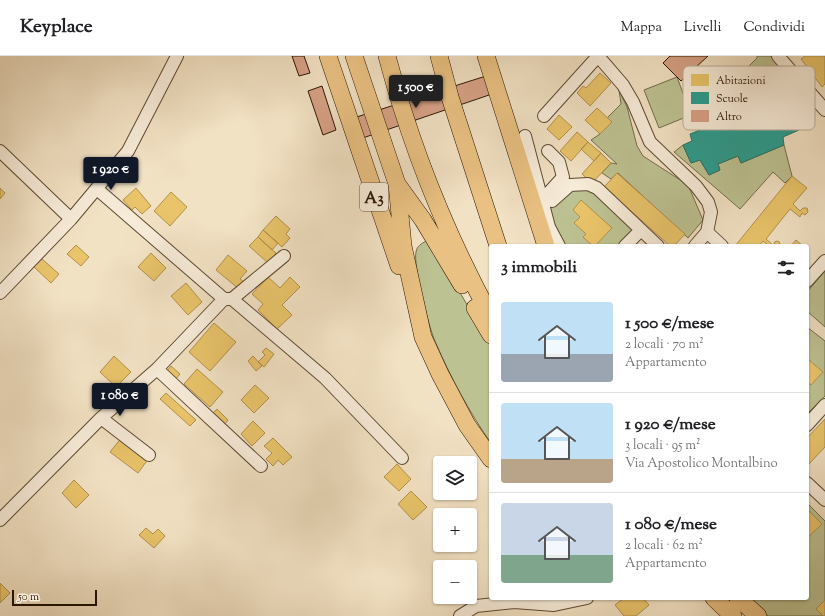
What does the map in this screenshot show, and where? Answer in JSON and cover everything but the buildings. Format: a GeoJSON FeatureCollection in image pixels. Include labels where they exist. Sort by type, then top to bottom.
{"type":"FeatureCollection","features":[{"type":"Feature","properties":{"kind":"highway","name":"A3"},"geometry":{"type":"LineString","coordinates":[[328,56],[423,337],[440,374],[467,425],[489,456]]}},
{"type":"Feature","properties":{"kind":"highway","name":"A3"},"geometry":{"type":"LineString","coordinates":[[354,56],[397,184],[403,246],[423,337]]}},
{"type":"Feature","properties":{"kind":"highway"},"geometry":{"type":"LineString","coordinates":[[387,56],[403,114],[433,196],[460,258],[489,313]]}},
{"type":"Feature","properties":{"kind":"highway"},"geometry":{"type":"LineString","coordinates":[[439,56],[450,97],[497,244]]}},
{"type":"Feature","properties":{"kind":"highway"},"geometry":{"type":"LineString","coordinates":[[486,56],[545,244]]}},
{"type":"Feature","properties":{"kind":"highway","name":"A3"},"geometry":{"type":"LineString","coordinates":[[397,184],[427,227],[489,332]]}},
{"type":"Feature","properties":{"kind":"highway"},"geometry":{"type":"LineString","coordinates":[[716,600],[733,616]]}},
{"type":"Feature","properties":{"kind":"highway"},"geometry":{"type":"LineString","coordinates":[[740,600],[758,616]]}},
{"type":"Feature","properties":{"kind":"street"},"geometry":{"type":"LineString","coordinates":[[0,293],[71,219],[128,151],[171,64],[178,56]]}},
{"type":"Feature","properties":{"kind":"street"},"geometry":{"type":"LineString","coordinates":[[544,116],[598,56],[623,86],[633,102],[650,142],[696,186],[708,202],[711,212],[707,232],[697,244]]}},
{"type":"Feature","properties":{"kind":"street"},"geometry":{"type":"LineString","coordinates":[[778,56],[787,66]]}},
{"type":"Feature","properties":{"kind":"street"},"geometry":{"type":"LineString","coordinates":[[815,99],[825,110]]}},
{"type":"Feature","properties":{"kind":"street"},"geometry":{"type":"LineString","coordinates":[[525,136],[548,200],[549,227],[558,244]]}},
{"type":"Feature","properties":{"kind":"street"},"geometry":{"type":"LineString","coordinates":[[0,151],[71,219]]}},
{"type":"Feature","properties":{"kind":"street"},"geometry":{"type":"LineString","coordinates":[[548,151],[559,162],[563,177],[548,200]]}},
{"type":"Feature","properties":{"kind":"street"},"geometry":{"type":"LineString","coordinates":[[548,200],[570,185],[588,184],[597,188],[656,244]]}},
{"type":"Feature","properties":{"kind":"street"},"geometry":{"type":"LineString","coordinates":[[97,189],[325,378],[402,458]]}},
{"type":"Feature","properties":{"kind":"street"},"geometry":{"type":"LineString","coordinates":[[627,244],[641,230]]}},
{"type":"Feature","properties":{"kind":"street"},"geometry":{"type":"LineString","coordinates":[[707,232],[720,244]]}},
{"type":"Feature","properties":{"kind":"street"},"geometry":{"type":"LineString","coordinates":[[0,520],[101,418],[156,369],[228,299],[284,256]]}},
{"type":"Feature","properties":{"kind":"street"},"geometry":{"type":"LineString","coordinates":[[809,279],[825,261]]}},
{"type":"Feature","properties":{"kind":"street"},"geometry":{"type":"LineString","coordinates":[[156,369],[261,466]]}},
{"type":"Feature","properties":{"kind":"street"},"geometry":{"type":"LineString","coordinates":[[809,422],[817,410]]}},
{"type":"Feature","properties":{"kind":"street"},"geometry":{"type":"LineString","coordinates":[[101,418],[149,455]]}},
{"type":"Feature","properties":{"kind":"street"},"geometry":{"type":"LineString","coordinates":[[809,485],[825,500]]}},
{"type":"Feature","properties":{"kind":"street"},"geometry":{"type":"LineString","coordinates":[[460,616],[476,606],[514,602],[554,605],[578,600]]}},
{"type":"Feature","properties":{"kind":"green space"},"geometry":{"type":"Polygon","coordinates":[[[757,56],[771,56],[780,66],[749,66],[757,58],[757,56]]]}},
{"type":"Feature","properties":{"kind":"green space"},"geometry":{"type":"Polygon","coordinates":[[[677,77],[683,93],[683,118],[659,128],[644,90],[677,77]]]}},
{"type":"Feature","properties":{"kind":"green space"},"geometry":{"type":"Polygon","coordinates":[[[619,90],[627,107],[637,146],[643,156],[688,185],[703,220],[688,238],[618,173],[611,179],[602,173],[611,163],[617,164],[591,140],[600,134],[612,122],[607,118],[621,104],[619,90]]]}},
{"type":"Feature","properties":{"kind":"green space"},"geometry":{"type":"Polygon","coordinates":[[[683,145],[691,163],[700,160],[709,175],[720,170],[718,164],[738,156],[741,163],[784,145],[792,176],[785,183],[773,172],[740,209],[674,152],[683,145]]]}},
{"type":"Feature","properties":{"kind":"green space"},"geometry":{"type":"Polygon","coordinates":[[[571,187],[588,187],[638,230],[622,244],[562,244],[548,211],[571,187]]]}},
{"type":"Feature","properties":{"kind":"green space"},"geometry":{"type":"Polygon","coordinates":[[[426,241],[437,253],[489,343],[489,440],[460,394],[432,334],[417,270],[416,252],[417,248],[426,241]]]}},
{"type":"Feature","properties":{"kind":"green space"},"geometry":{"type":"Polygon","coordinates":[[[825,271],[825,327],[809,313],[809,290],[825,271]]]}},
{"type":"Feature","properties":{"kind":"green space"},"geometry":{"type":"Polygon","coordinates":[[[809,329],[825,341],[825,396],[809,412],[809,329]]]}},
{"type":"Feature","properties":{"kind":"green space"},"geometry":{"type":"Polygon","coordinates":[[[809,505],[825,521],[825,616],[768,616],[752,600],[809,600],[809,505]]]}}]}
